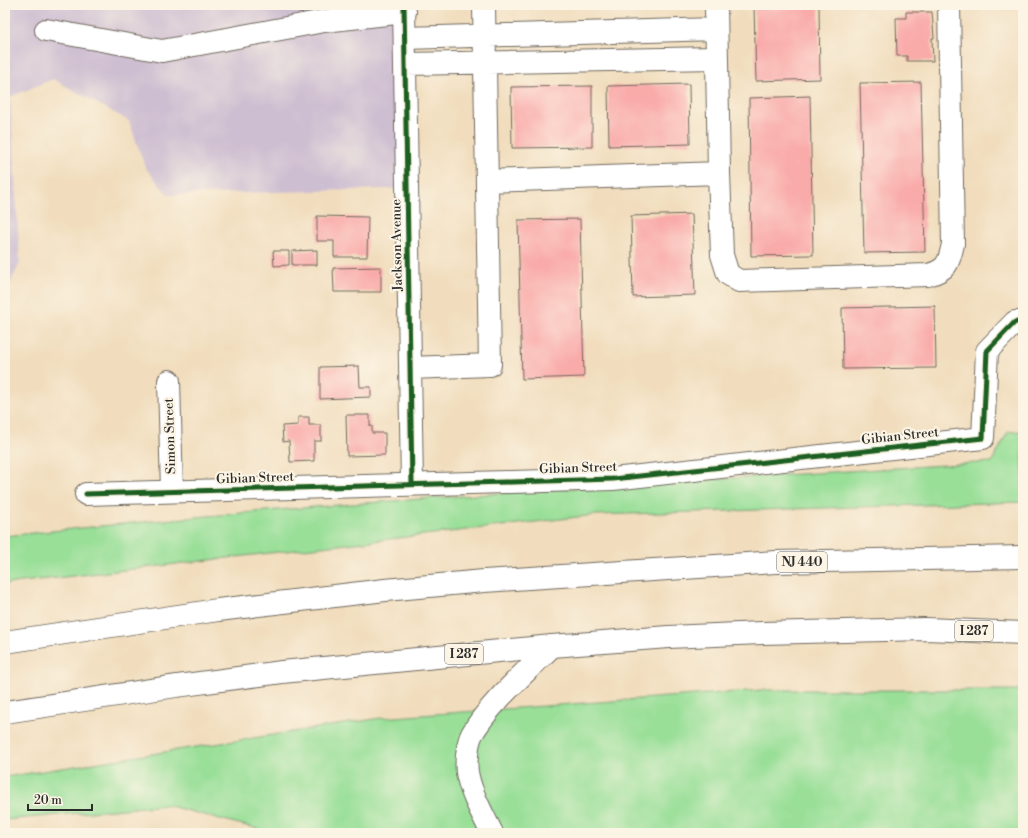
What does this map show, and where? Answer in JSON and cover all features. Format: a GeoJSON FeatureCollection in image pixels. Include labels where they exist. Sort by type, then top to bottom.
{"type":"FeatureCollection","features":[{"type":"Feature","properties":{"kind":"main road"},"geometry":{"type":"LineString","coordinates":[[410,368],[490,365],[484,5]]}},
{"type":"Feature","properties":{"kind":"main road"},"geometry":{"type":"LineString","coordinates":[[716,5],[716,58],[722,255],[728,274],[739,281],[928,275],[939,272],[949,262],[953,244],[949,5]]}},
{"type":"Feature","properties":{"kind":"main road"},"geometry":{"type":"LineString","coordinates":[[46,30],[162,51],[324,20],[405,9]]}},
{"type":"Feature","properties":{"kind":"main road","name":"Jackson Avenue"},"geometry":{"type":"LineString","coordinates":[[405,9],[412,484]]}},
{"type":"Feature","properties":{"kind":"main road"},"geometry":{"type":"LineString","coordinates":[[405,38],[716,29]]}},
{"type":"Feature","properties":{"kind":"main road"},"geometry":{"type":"LineString","coordinates":[[405,64],[716,58]]}},
{"type":"Feature","properties":{"kind":"main road"},"geometry":{"type":"LineString","coordinates":[[487,181],[719,173]]}},
{"type":"Feature","properties":{"kind":"main road","name":"Gibian Street"},"geometry":{"type":"LineString","coordinates":[[86,494],[613,479],[983,438],[987,351],[1015,322],[1023,322]]}},
{"type":"Feature","properties":{"kind":"main road","name":"Simon Street"},"geometry":{"type":"LineString","coordinates":[[169,381],[172,491]]}},
{"type":"Feature","properties":{"kind":"main road","name":"NJ 440"},"geometry":{"type":"LineString","coordinates":[[5,642],[218,610],[385,590],[484,581],[776,562],[1023,557]]}},
{"type":"Feature","properties":{"kind":"main road","name":"I 287"},"geometry":{"type":"LineString","coordinates":[[5,712],[274,673],[552,646],[668,637],[762,633],[926,629],[1023,632]]}},
{"type":"Feature","properties":{"kind":"main road"},"geometry":{"type":"LineString","coordinates":[[492,833],[480,810],[467,776],[467,753],[471,736],[496,703],[552,646]]}},
{"type":"Feature","properties":{"kind":"shaded area"},"geometry":{"type":"Polygon","coordinates":[[[5,5],[412,5],[417,188],[168,195],[145,167],[129,121],[53,79],[10,97],[20,263],[5,294],[5,5]]]}},
{"type":"Feature","properties":{"kind":"green space"},"geometry":{"type":"Polygon","coordinates":[[[1023,431],[1023,502],[595,515],[5,584],[5,536],[128,523],[375,502],[992,462],[1008,432],[1023,431]]]}},
{"type":"Feature","properties":{"kind":"green space"},"geometry":{"type":"Polygon","coordinates":[[[762,690],[1023,690],[1023,833],[267,833],[266,831],[166,805],[5,820],[5,777],[381,718],[762,690]]]}},
{"type":"Feature","properties":{"kind":"building"},"geometry":{"type":"Polygon","coordinates":[[[819,6],[820,79],[756,81],[754,7],[819,6]]]}},
{"type":"Feature","properties":{"kind":"building"},"geometry":{"type":"Polygon","coordinates":[[[906,12],[932,12],[934,38],[932,38],[933,61],[907,61],[907,56],[897,56],[896,18],[906,18],[906,12]]]}},
{"type":"Feature","properties":{"kind":"building"},"geometry":{"type":"Polygon","coordinates":[[[921,82],[925,252],[864,253],[860,83],[921,82]]]}},
{"type":"Feature","properties":{"kind":"building"},"geometry":{"type":"Polygon","coordinates":[[[689,84],[690,144],[609,146],[608,86],[689,84]]]}},
{"type":"Feature","properties":{"kind":"building"},"geometry":{"type":"Polygon","coordinates":[[[592,86],[592,147],[512,148],[511,87],[592,86]]]}},
{"type":"Feature","properties":{"kind":"building"},"geometry":{"type":"Polygon","coordinates":[[[810,96],[813,255],[751,256],[749,98],[810,96]]]}},
{"type":"Feature","properties":{"kind":"building"},"geometry":{"type":"Polygon","coordinates":[[[692,214],[695,295],[633,297],[631,216],[692,214]]]}},
{"type":"Feature","properties":{"kind":"building"},"geometry":{"type":"Polygon","coordinates":[[[317,216],[368,217],[367,257],[334,257],[334,241],[317,241],[317,216]]]}},
{"type":"Feature","properties":{"kind":"building"},"geometry":{"type":"Polygon","coordinates":[[[580,219],[584,377],[522,379],[518,220],[580,219]]]}},
{"type":"Feature","properties":{"kind":"building"},"geometry":{"type":"Polygon","coordinates":[[[317,250],[317,265],[292,265],[292,251],[317,250]]]}},
{"type":"Feature","properties":{"kind":"building"},"geometry":{"type":"Polygon","coordinates":[[[273,251],[289,251],[289,265],[274,266],[273,251]]]}},
{"type":"Feature","properties":{"kind":"building"},"geometry":{"type":"Polygon","coordinates":[[[381,267],[381,292],[334,292],[333,268],[381,267]]]}},
{"type":"Feature","properties":{"kind":"building"},"geometry":{"type":"Polygon","coordinates":[[[935,306],[936,368],[843,369],[842,308],[935,306]]]}},
{"type":"Feature","properties":{"kind":"building"},"geometry":{"type":"Polygon","coordinates":[[[359,366],[360,387],[371,387],[371,397],[320,399],[320,367],[359,366]]]}},
{"type":"Feature","properties":{"kind":"building"},"geometry":{"type":"Polygon","coordinates":[[[346,415],[370,415],[370,426],[372,426],[372,433],[385,433],[385,455],[347,456],[346,415]]]}},
{"type":"Feature","properties":{"kind":"building"},"geometry":{"type":"Polygon","coordinates":[[[298,417],[309,417],[309,425],[321,425],[321,441],[314,441],[314,461],[290,462],[289,441],[283,442],[282,426],[298,425],[298,417]]]}},
{"type":"Feature","properties":{"kind":"cycle path"},"geometry":{"type":"LineString","coordinates":[[404,5],[412,484]]}},
{"type":"Feature","properties":{"kind":"cycle path"},"geometry":{"type":"LineString","coordinates":[[86,494],[613,479],[983,438],[987,351],[1015,322],[1023,322]]}}]}
